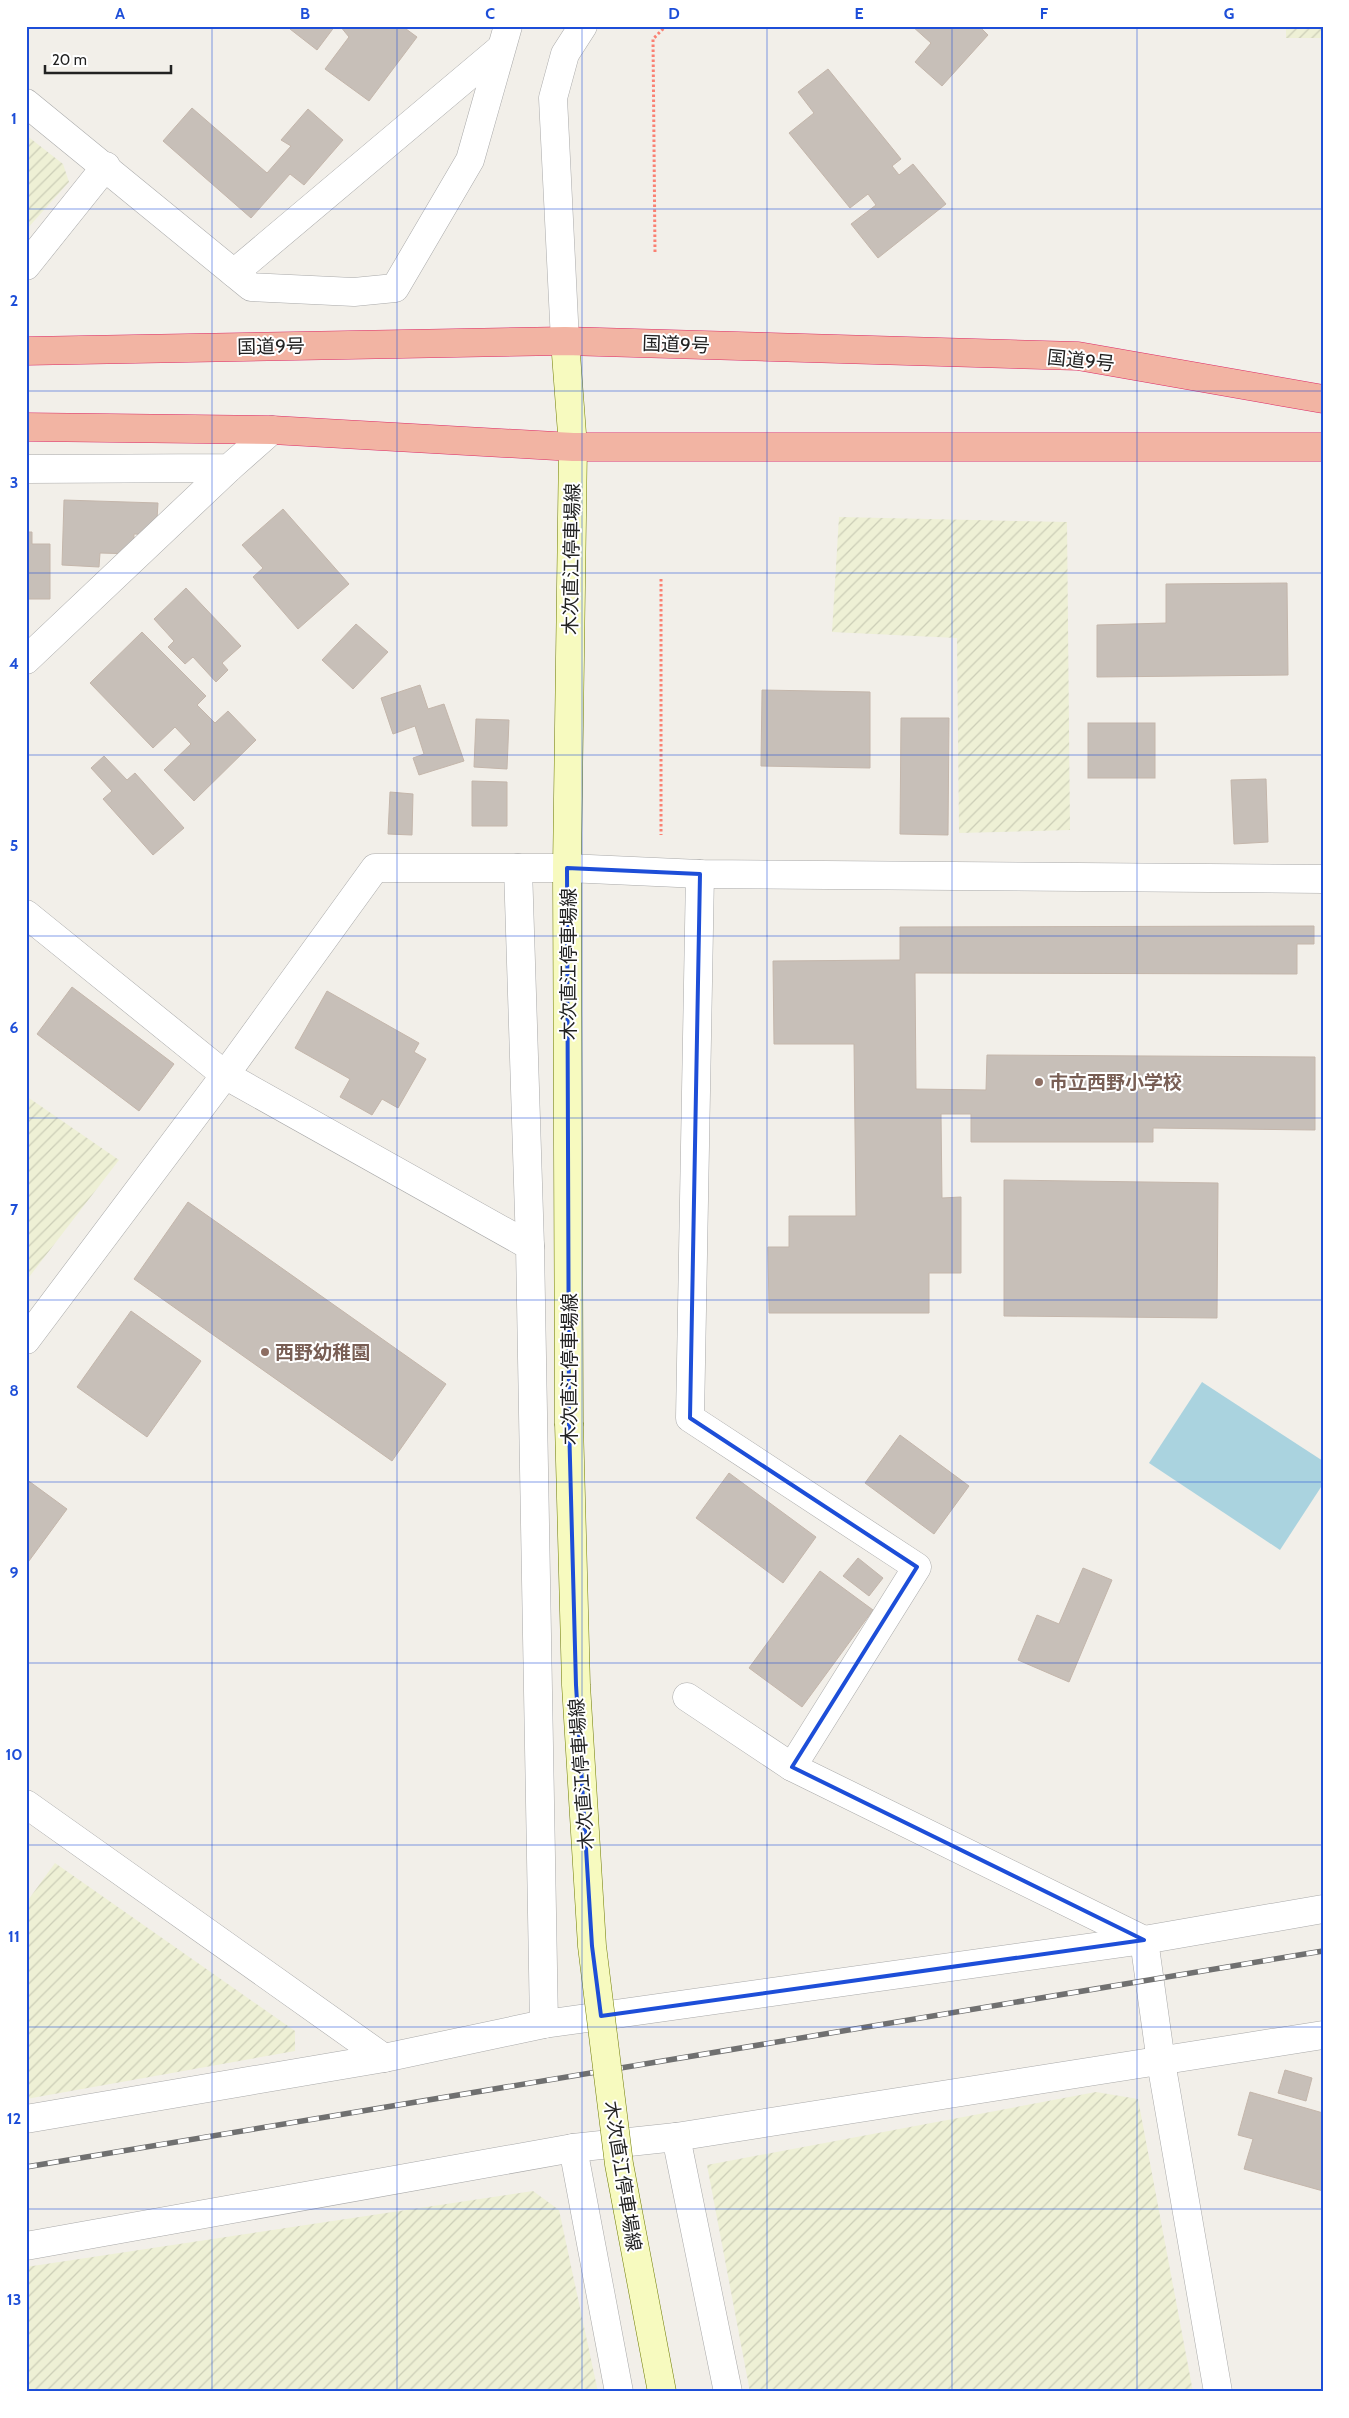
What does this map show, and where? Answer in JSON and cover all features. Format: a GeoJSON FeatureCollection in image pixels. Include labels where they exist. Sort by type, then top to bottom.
{"type":"FeatureCollection","features":[{"type":"Feature","properties":{"kind":"highway","name":"国道9号"},"geometry":{"type":"LineString","coordinates":[[26,351],[565,341],[1078,356],[1323,399]]}},
{"type":"Feature","properties":{"kind":"highway"},"geometry":{"type":"LineString","coordinates":[[26,427],[272,430],[573,447],[1323,447]]}},
{"type":"Feature","properties":{"kind":"main road","name":"木次直江停車場線"},"geometry":{"type":"LineString","coordinates":[[565,341],[573,447],[567,868],[569,1423],[576,1685],[592,1946],[619,2164],[662,2392]]}},
{"type":"Feature","properties":{"kind":"street"},"geometry":{"type":"LineString","coordinates":[[565,341],[552,98],[565,54],[583,26]]}},
{"type":"Feature","properties":{"kind":"street"},"geometry":{"type":"LineString","coordinates":[[234,273],[504,38]]}},
{"type":"Feature","properties":{"kind":"street"},"geometry":{"type":"LineString","coordinates":[[26,103],[106,166],[251,287],[354,292],[395,288],[470,160],[504,38]]}},
{"type":"Feature","properties":{"kind":"street"},"geometry":{"type":"LineString","coordinates":[[26,266],[106,166]]}},
{"type":"Feature","properties":{"kind":"street"},"geometry":{"type":"LineString","coordinates":[[26,660],[228,468],[272,430]]}},
{"type":"Feature","properties":{"kind":"street"},"geometry":{"type":"LineString","coordinates":[[26,469],[228,468]]}},
{"type":"Feature","properties":{"kind":"street"},"geometry":{"type":"LineString","coordinates":[[26,1340],[224,1075],[375,868],[567,868],[700,874],[1323,879]]}},
{"type":"Feature","properties":{"kind":"street"},"geometry":{"type":"LineString","coordinates":[[518,868],[530,1246],[544,2024]]}},
{"type":"Feature","properties":{"kind":"street"},"geometry":{"type":"LineString","coordinates":[[700,874],[690,1418],[917,1567],[792,1767]]}},
{"type":"Feature","properties":{"kind":"street"},"geometry":{"type":"LineString","coordinates":[[26,914],[224,1075],[530,1246]]}},
{"type":"Feature","properties":{"kind":"street"},"geometry":{"type":"LineString","coordinates":[[687,1697],[792,1767],[1144,1940]]}},
{"type":"Feature","properties":{"kind":"street"},"geometry":{"type":"LineString","coordinates":[[26,1804],[384,2058]]}},
{"type":"Feature","properties":{"kind":"street"},"geometry":{"type":"LineString","coordinates":[[26,2119],[384,2058],[544,2024],[1144,1940],[1323,1909]]}},
{"type":"Feature","properties":{"kind":"street"},"geometry":{"type":"LineString","coordinates":[[1144,1940],[1161,2062],[1218,2392]]}},
{"type":"Feature","properties":{"kind":"street"},"geometry":{"type":"LineString","coordinates":[[26,2246],[573,2148],[676,2137],[1323,2035]]}},
{"type":"Feature","properties":{"kind":"street"},"geometry":{"type":"LineString","coordinates":[[676,2137],[728,2392]]}},
{"type":"Feature","properties":{"kind":"street"},"geometry":{"type":"LineString","coordinates":[[573,2148],[619,2392]]}},
{"type":"Feature","properties":{"kind":"path"},"geometry":{"type":"LineString","coordinates":[[655,252],[653,39],[666,26]]}},
{"type":"Feature","properties":{"kind":"path"},"geometry":{"type":"LineString","coordinates":[[658,871],[662,840],[661,578]]}},
{"type":"Feature","properties":{"kind":"highlighted area"},"geometry":{"type":"Polygon","coordinates":[[[567,868],[700,874],[690,1418],[917,1567],[792,1767],[1144,1940],[601,2016],[592,1946],[576,1685],[569,1423],[567,868]]]}},
{"type":"Feature","properties":{"kind":"green space"},"geometry":{"type":"Polygon","coordinates":[[[1286,26],[1323,26],[1323,38],[1286,38],[1286,26]]]}},
{"type":"Feature","properties":{"kind":"green space"},"geometry":{"type":"Polygon","coordinates":[[[26,135],[63,164],[69,182],[26,230],[26,135]]]}},
{"type":"Feature","properties":{"kind":"green space"},"geometry":{"type":"Polygon","coordinates":[[[839,517],[1067,522],[1070,830],[959,833],[957,638],[832,632],[839,517]]]}},
{"type":"Feature","properties":{"kind":"green space"},"geometry":{"type":"Polygon","coordinates":[[[26,1096],[119,1160],[26,1281],[26,1096]]]}},
{"type":"Feature","properties":{"kind":"green space"},"geometry":{"type":"Polygon","coordinates":[[[55,1863],[295,2031],[295,2051],[26,2099],[26,1903],[55,1863]]]}},
{"type":"Feature","properties":{"kind":"green space"},"geometry":{"type":"Polygon","coordinates":[[[1096,2092],[1138,2099],[1193,2392],[750,2392],[707,2165],[1096,2092]]]}},
{"type":"Feature","properties":{"kind":"green space"},"geometry":{"type":"Polygon","coordinates":[[[533,2191],[559,2210],[598,2392],[26,2392],[26,2267],[533,2191]]]}},
{"type":"Feature","properties":{"kind":"water"},"geometry":{"type":"Polygon","coordinates":[[[1202,1382],[1323,1461],[1323,1484],[1280,1550],[1149,1463],[1202,1382]]]}},
{"type":"Feature","properties":{"kind":"building"},"geometry":{"type":"Polygon","coordinates":[[[292,26],[335,26],[317,50],[290,29],[292,26]]]}},
{"type":"Feature","properties":{"kind":"building"},"geometry":{"type":"Polygon","coordinates":[[[340,26],[402,26],[417,37],[369,101],[325,69],[349,37],[340,26]]]}},
{"type":"Feature","properties":{"kind":"building"},"geometry":{"type":"Polygon","coordinates":[[[912,26],[979,26],[988,35],[942,86],[915,62],[931,43],[912,26]]]}},
{"type":"Feature","properties":{"kind":"building"},"geometry":{"type":"Polygon","coordinates":[[[828,69],[901,159],[892,166],[899,175],[913,164],[946,204],[878,258],[851,224],[876,205],[868,194],[850,208],[789,133],[814,113],[798,92],[828,69]]]}},
{"type":"Feature","properties":{"kind":"building"},"geometry":{"type":"Polygon","coordinates":[[[192,108],[267,173],[291,146],[281,140],[308,109],[343,140],[304,185],[290,174],[251,218],[163,141],[192,108]]]}},
{"type":"Feature","properties":{"kind":"building"},"geometry":{"type":"Polygon","coordinates":[[[64,500],[158,503],[156,535],[134,534],[134,554],[100,553],[99,567],[62,565],[64,500]]]}},
{"type":"Feature","properties":{"kind":"building"},"geometry":{"type":"Polygon","coordinates":[[[283,509],[349,584],[298,629],[253,577],[263,568],[242,545],[283,509]]]}},
{"type":"Feature","properties":{"kind":"building"},"geometry":{"type":"Polygon","coordinates":[[[26,532],[32,532],[32,544],[50,544],[50,599],[26,599],[26,532]]]}},
{"type":"Feature","properties":{"kind":"building"},"geometry":{"type":"Polygon","coordinates":[[[1287,583],[1288,675],[1097,677],[1097,625],[1166,623],[1166,584],[1287,583]]]}},
{"type":"Feature","properties":{"kind":"building"},"geometry":{"type":"Polygon","coordinates":[[[186,588],[241,646],[222,663],[228,670],[216,682],[193,657],[185,664],[168,647],[174,641],[154,619],[186,588]]]}},
{"type":"Feature","properties":{"kind":"building"},"geometry":{"type":"Polygon","coordinates":[[[356,624],[388,652],[353,689],[322,660],[356,624]]]}},
{"type":"Feature","properties":{"kind":"building"},"geometry":{"type":"Polygon","coordinates":[[[142,632],[206,696],[197,705],[215,723],[228,711],[256,740],[194,801],[164,770],[191,744],[175,727],[153,748],[90,683],[142,632]]]}},
{"type":"Feature","properties":{"kind":"building"},"geometry":{"type":"Polygon","coordinates":[[[420,685],[428,709],[444,704],[464,761],[419,775],[413,758],[424,754],[415,726],[393,734],[381,698],[420,685]]]}},
{"type":"Feature","properties":{"kind":"building"},"geometry":{"type":"Polygon","coordinates":[[[762,690],[870,692],[870,768],[761,766],[762,690]]]}},
{"type":"Feature","properties":{"kind":"building"},"geometry":{"type":"Polygon","coordinates":[[[901,718],[949,718],[948,835],[900,834],[901,718]]]}},
{"type":"Feature","properties":{"kind":"building"},"geometry":{"type":"Polygon","coordinates":[[[476,719],[509,720],[507,769],[474,767],[476,719]]]}},
{"type":"Feature","properties":{"kind":"building"},"geometry":{"type":"Polygon","coordinates":[[[1088,723],[1155,723],[1155,778],[1088,778],[1088,723]]]}},
{"type":"Feature","properties":{"kind":"building"},"geometry":{"type":"Polygon","coordinates":[[[104,756],[127,780],[135,773],[184,828],[153,855],[103,799],[112,791],[91,768],[104,756]]]}},
{"type":"Feature","properties":{"kind":"building"},"geometry":{"type":"Polygon","coordinates":[[[1266,779],[1268,842],[1234,844],[1231,780],[1266,779]]]}},
{"type":"Feature","properties":{"kind":"building"},"geometry":{"type":"Polygon","coordinates":[[[472,781],[507,782],[507,826],[472,826],[472,781]]]}},
{"type":"Feature","properties":{"kind":"building"},"geometry":{"type":"Polygon","coordinates":[[[390,792],[413,794],[412,835],[388,834],[390,792]]]}},
{"type":"Feature","properties":{"kind":"building"},"geometry":{"type":"Polygon","coordinates":[[[1314,926],[1314,944],[1297,944],[1297,974],[915,973],[916,1089],[986,1090],[987,1055],[1315,1057],[1315,1130],[1153,1128],[1153,1142],[971,1142],[971,1114],[941,1114],[942,1198],[961,1197],[961,1273],[929,1273],[929,1313],[769,1313],[768,1247],[789,1247],[789,1216],[856,1216],[854,1044],[774,1044],[773,961],[900,960],[900,927],[1314,926]]]}},
{"type":"Feature","properties":{"kind":"building"},"geometry":{"type":"Polygon","coordinates":[[[72,987],[174,1064],[139,1111],[37,1034],[72,987]]]}},
{"type":"Feature","properties":{"kind":"building"},"geometry":{"type":"Polygon","coordinates":[[[327,991],[419,1043],[414,1052],[426,1059],[398,1108],[382,1099],[372,1115],[340,1097],[350,1079],[295,1048],[327,991]]]}},
{"type":"Feature","properties":{"kind":"building"},"geometry":{"type":"Polygon","coordinates":[[[1004,1180],[1218,1183],[1217,1318],[1004,1316],[1004,1180]]]}},
{"type":"Feature","properties":{"kind":"building"},"geometry":{"type":"Polygon","coordinates":[[[188,1202],[446,1384],[392,1461],[134,1279],[188,1202]]]}},
{"type":"Feature","properties":{"kind":"building"},"geometry":{"type":"Polygon","coordinates":[[[131,1311],[201,1361],[147,1437],[77,1387],[131,1311]]]}},
{"type":"Feature","properties":{"kind":"building"},"geometry":{"type":"Polygon","coordinates":[[[900,1435],[969,1486],[934,1534],[865,1483],[900,1435]]]}},
{"type":"Feature","properties":{"kind":"building"},"geometry":{"type":"Polygon","coordinates":[[[729,1473],[816,1537],[783,1583],[696,1518],[729,1473]]]}},
{"type":"Feature","properties":{"kind":"building"},"geometry":{"type":"Polygon","coordinates":[[[26,1479],[67,1509],[26,1565],[26,1479]]]}},
{"type":"Feature","properties":{"kind":"building"},"geometry":{"type":"Polygon","coordinates":[[[858,1558],[883,1578],[869,1596],[843,1576],[858,1558]]]}},
{"type":"Feature","properties":{"kind":"building"},"geometry":{"type":"Polygon","coordinates":[[[1083,1568],[1112,1580],[1069,1682],[1018,1660],[1037,1615],[1059,1624],[1083,1568]]]}},
{"type":"Feature","properties":{"kind":"building"},"geometry":{"type":"Polygon","coordinates":[[[820,1571],[873,1610],[802,1707],[749,1668],[820,1571]]]}},
{"type":"Feature","properties":{"kind":"building"},"geometry":{"type":"Polygon","coordinates":[[[1285,2070],[1312,2078],[1306,2101],[1278,2093],[1285,2070]]]}},
{"type":"Feature","properties":{"kind":"building"},"geometry":{"type":"Polygon","coordinates":[[[1250,2092],[1323,2113],[1323,2191],[1244,2169],[1253,2139],[1238,2135],[1250,2092]]]}},
{"type":"Feature","properties":{"kind":"railway"},"geometry":{"type":"LineString","coordinates":[[26,2167],[1323,1951]]}},
{"type":"Feature","properties":{"kind":"place","name":"市立西野小学校"},"geometry":{"type":"Point","coordinates":[1039,1082]}},
{"type":"Feature","properties":{"kind":"place","name":"西野幼稚園"},"geometry":{"type":"Point","coordinates":[265,1352]}}]}
